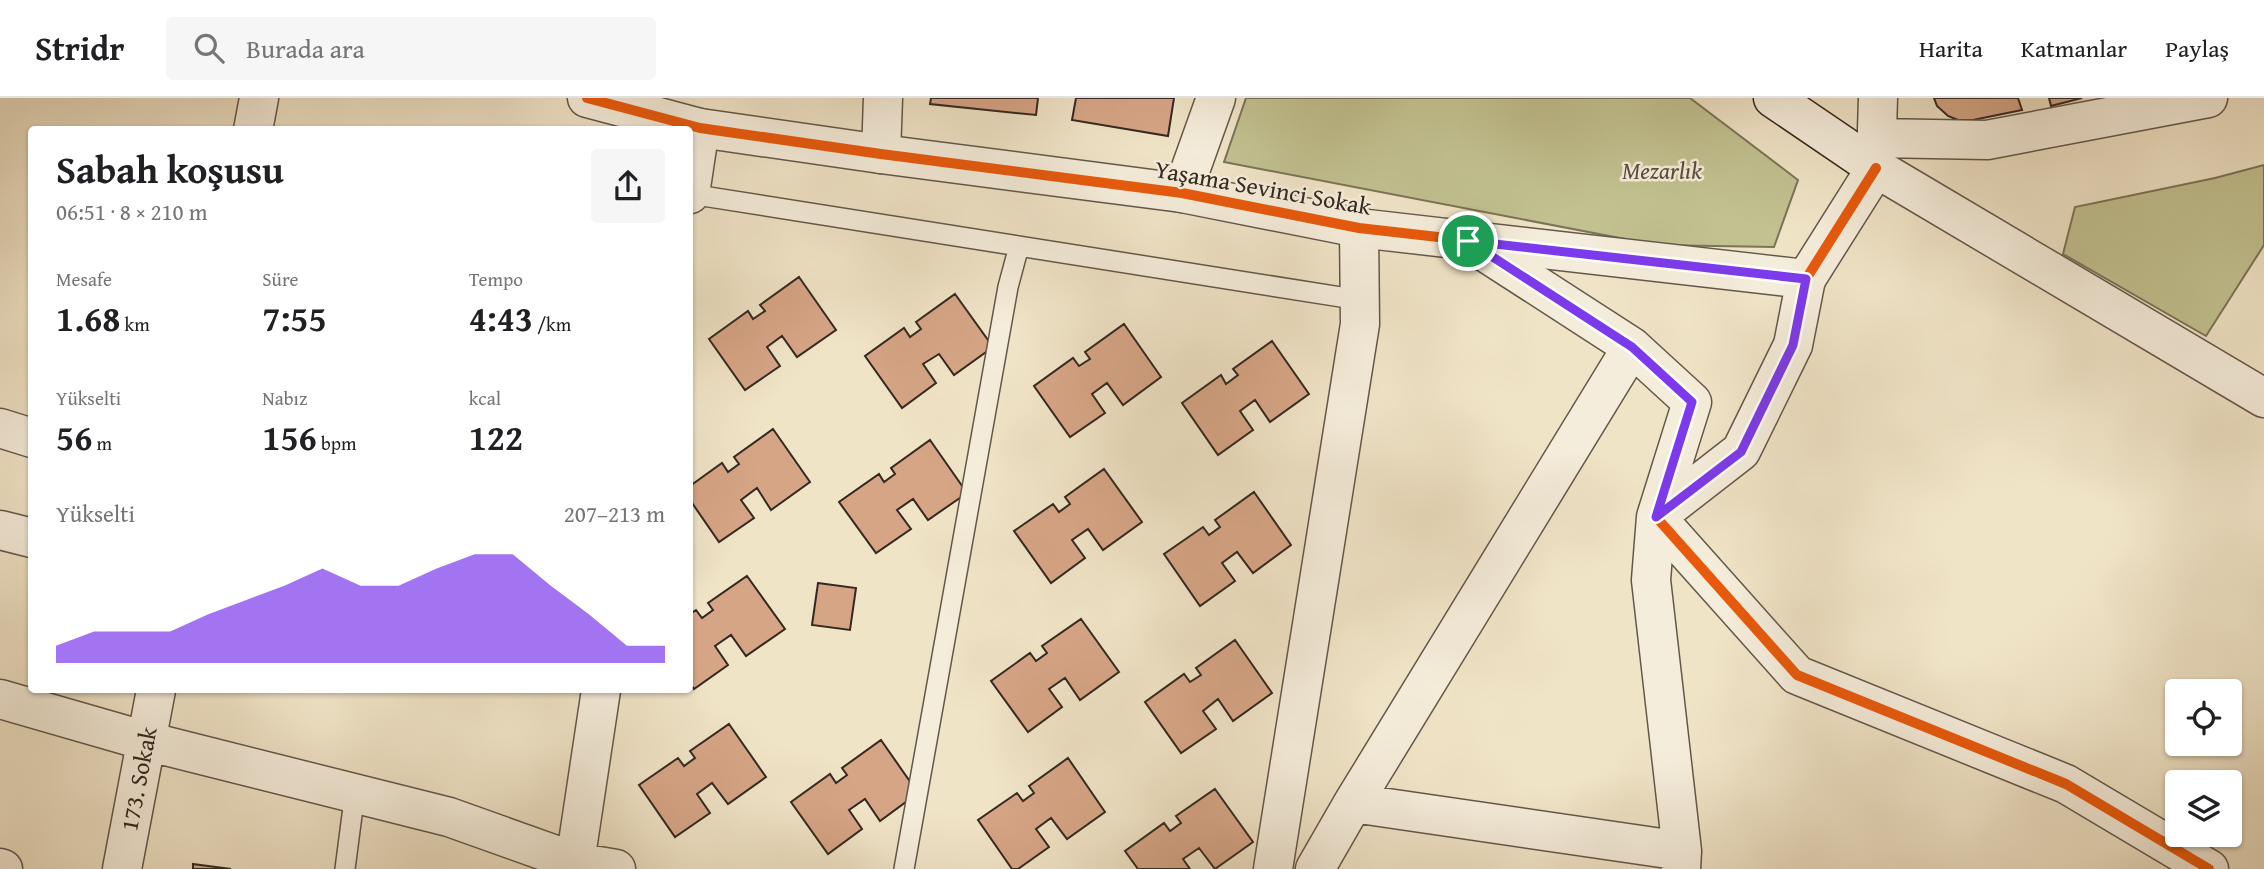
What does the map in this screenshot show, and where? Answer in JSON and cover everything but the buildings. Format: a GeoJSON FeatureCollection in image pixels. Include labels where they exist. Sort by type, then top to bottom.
{"type":"FeatureCollection","features":[{"type":"Feature","properties":{"kind":"street"},"geometry":{"type":"LineString","coordinates":[[254,126],[259,98]]}},
{"type":"Feature","properties":{"kind":"street","name":"Yaşama Sevinci Sokak"},"geometry":{"type":"LineString","coordinates":[[587,98],[692,126]]}},
{"type":"Feature","properties":{"kind":"street"},"geometry":{"type":"LineString","coordinates":[[881,154],[883,98]]}},
{"type":"Feature","properties":{"kind":"street"},"geometry":{"type":"LineString","coordinates":[[1182,193],[1216,98]]}},
{"type":"Feature","properties":{"kind":"street"},"geometry":{"type":"LineString","coordinates":[[1773,98],[1877,153],[2264,398]]}},
{"type":"Feature","properties":{"kind":"street"},"geometry":{"type":"LineString","coordinates":[[1656,517],[1741,452],[1793,345],[1806,279],[1877,153],[1878,98]]}},
{"type":"Feature","properties":{"kind":"street"},"geometry":{"type":"LineString","coordinates":[[1877,153],[1987,140],[2208,98]]}},
{"type":"Feature","properties":{"kind":"street","name":"Yaşama Sevinci Sokak"},"geometry":{"type":"LineString","coordinates":[[693,126],[881,154],[1182,193],[1359,228],[1806,279]]}},
{"type":"Feature","properties":{"kind":"street"},"geometry":{"type":"LineString","coordinates":[[693,174],[700,128]]}},
{"type":"Feature","properties":{"kind":"street"},"geometry":{"type":"LineString","coordinates":[[1273,869],[1360,324],[1359,228]]}},
{"type":"Feature","properties":{"kind":"street"},"geometry":{"type":"LineString","coordinates":[[1353,803],[1681,860],[1651,580],[1656,517],[1692,402],[1632,347],[1468,241]]}},
{"type":"Feature","properties":{"kind":"street"},"geometry":{"type":"LineString","coordinates":[[1315,869],[1632,347]]}},
{"type":"Feature","properties":{"kind":"street"},"geometry":{"type":"LineString","coordinates":[[0,428],[28,437]]}},
{"type":"Feature","properties":{"kind":"street"},"geometry":{"type":"LineString","coordinates":[[1656,517],[1797,675],[2066,784],[2209,869]]}},
{"type":"Feature","properties":{"kind":"street"},"geometry":{"type":"LineString","coordinates":[[0,530],[28,537]]}},
{"type":"Feature","properties":{"kind":"street","name":"173. Sokak"},"geometry":{"type":"LineString","coordinates":[[122,869],[155,693]]}},
{"type":"Feature","properties":{"kind":"street"},"geometry":{"type":"LineString","coordinates":[[575,866],[601,693]]}},
{"type":"Feature","properties":{"kind":"street"},"geometry":{"type":"LineString","coordinates":[[0,699],[146,741],[449,817],[575,866],[616,869]]}},
{"type":"Feature","properties":{"kind":"lane"},"geometry":{"type":"LineString","coordinates":[[693,194],[1360,300]]}},
{"type":"Feature","properties":{"kind":"lane"},"geometry":{"type":"LineString","coordinates":[[904,869],[1008,287],[1019,246]]}},
{"type":"Feature","properties":{"kind":"lane"},"geometry":{"type":"LineString","coordinates":[[345,869],[355,792]]}},
{"type":"Feature","properties":{"kind":"green space","name":"Mezarlık"},"geometry":{"type":"Polygon","coordinates":[[[1246,98],[1690,98],[1798,180],[1774,247],[1656,245],[1224,162],[1246,98]]]}},
{"type":"Feature","properties":{"kind":"green space"},"geometry":{"type":"Polygon","coordinates":[[[2264,165],[2264,245],[2206,336],[2063,254],[2075,207],[2264,165]]]}},
{"type":"Feature","properties":{"kind":"cycle path"},"geometry":{"type":"LineString","coordinates":[[587,98],[692,126]]}},
{"type":"Feature","properties":{"kind":"cycle path"},"geometry":{"type":"LineString","coordinates":[[693,126],[881,154],[1182,193],[1359,228],[1806,279],[1876,168]]}},
{"type":"Feature","properties":{"kind":"cycle path"},"geometry":{"type":"LineString","coordinates":[[1806,279],[1793,345],[1741,451],[1656,517],[1797,675],[2066,784],[2209,869]]}},
{"type":"Feature","properties":{"kind":"route"},"geometry":{"type":"LineString","coordinates":[[1468,241],[1806,279],[1793,345],[1741,452],[1656,517],[1692,402],[1632,347],[1468,241]]}}]}
